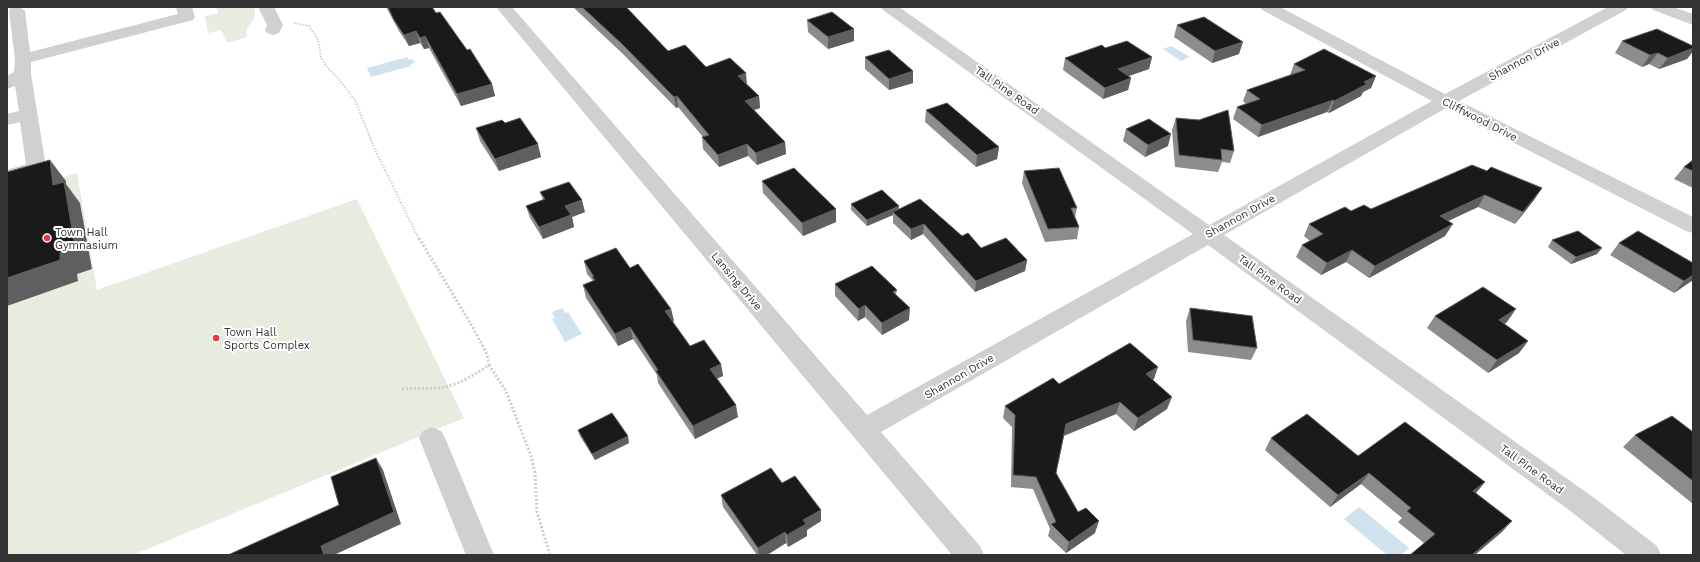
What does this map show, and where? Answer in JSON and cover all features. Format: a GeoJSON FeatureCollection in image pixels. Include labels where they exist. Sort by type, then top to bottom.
{"type":"FeatureCollection","features":[{"type":"Feature","properties":{"kind":"street"},"geometry":{"type":"LineString","coordinates":[[7,84],[23,66],[187,17],[184,7]]}},
{"type":"Feature","properties":{"kind":"street"},"geometry":{"type":"LineString","coordinates":[[266,7],[273,26]]}},
{"type":"Feature","properties":{"kind":"street","name":"Lansing Drive"},"geometry":{"type":"LineString","coordinates":[[504,7],[970,555]]}},
{"type":"Feature","properties":{"kind":"street","name":"Tall Pine Road"},"geometry":{"type":"LineString","coordinates":[[890,7],[1208,234],[1583,505],[1647,555]]}},
{"type":"Feature","properties":{"kind":"street","name":"Cliffwood Drive"},"geometry":{"type":"LineString","coordinates":[[1268,7],[1444,101],[1693,226]]}},
{"type":"Feature","properties":{"kind":"street","name":"Shannon Drive"},"geometry":{"type":"LineString","coordinates":[[863,430],[1444,101],[1620,7]]}},
{"type":"Feature","properties":{"kind":"street"},"geometry":{"type":"LineString","coordinates":[[1660,7],[1693,20]]}},
{"type":"Feature","properties":{"kind":"street"},"geometry":{"type":"LineString","coordinates":[[7,177],[36,168],[28,114],[18,10]]}},
{"type":"Feature","properties":{"kind":"street"},"geometry":{"type":"LineString","coordinates":[[7,120],[28,114]]}},
{"type":"Feature","properties":{"kind":"street"},"geometry":{"type":"LineString","coordinates":[[432,438],[480,555]]}},
{"type":"Feature","properties":{"kind":"path"},"geometry":{"type":"LineString","coordinates":[[273,26],[289,22],[309,26],[318,40],[321,57],[326,66],[337,77],[355,100],[375,150],[418,237],[472,326],[487,354],[489,365],[506,391],[531,456],[535,473],[537,512],[550,555]]}},
{"type":"Feature","properties":{"kind":"path"},"geometry":{"type":"LineString","coordinates":[[402,389],[440,388],[449,386],[476,374],[489,365]]}},
{"type":"Feature","properties":{"kind":"shaded area"},"geometry":{"type":"Polygon","coordinates":[[[216,7],[254,7],[255,16],[248,29],[247,37],[227,43],[221,30],[208,33],[205,16],[218,13],[216,7]]]}},
{"type":"Feature","properties":{"kind":"shaded area","name":"Town Hall Sports Complex"},"geometry":{"type":"Polygon","coordinates":[[[77,173],[97,290],[357,199],[464,418],[133,555],[7,555],[7,194],[77,173]]]}},
{"type":"Feature","properties":{"kind":"water"},"geometry":{"type":"Polygon","coordinates":[[[1171,46],[1190,57],[1181,61],[1163,49],[1171,46]]]}},
{"type":"Feature","properties":{"kind":"water"},"geometry":{"type":"Polygon","coordinates":[[[407,57],[409,60],[412,59],[415,63],[410,64],[411,66],[371,77],[367,68],[407,57]]]}},
{"type":"Feature","properties":{"kind":"water"},"geometry":{"type":"Polygon","coordinates":[[[562,308],[565,313],[568,312],[582,334],[565,342],[552,319],[555,318],[552,312],[562,308]]]}},
{"type":"Feature","properties":{"kind":"water"},"geometry":{"type":"Polygon","coordinates":[[[1359,507],[1409,548],[1401,555],[1387,555],[1344,519],[1359,507]]]}},
{"type":"Feature","properties":{"kind":"building"},"geometry":{"type":"Polygon","coordinates":[[[388,7],[432,7],[436,13],[440,12],[467,50],[470,49],[492,84],[457,94],[425,36],[420,38],[416,31],[404,35],[394,20],[388,7]]]}},
{"type":"Feature","properties":{"kind":"building"},"geometry":{"type":"Polygon","coordinates":[[[582,7],[626,7],[668,51],[685,45],[706,67],[730,58],[746,73],[738,76],[759,96],[745,101],[785,142],[756,153],[747,144],[718,155],[702,137],[709,135],[677,96],[674,97],[622,44],[582,7]]]}},
{"type":"Feature","properties":{"kind":"building"},"geometry":{"type":"Polygon","coordinates":[[[832,12],[854,29],[828,37],[807,20],[832,12]]]}},
{"type":"Feature","properties":{"kind":"building"},"geometry":{"type":"Polygon","coordinates":[[[1204,17],[1243,42],[1215,51],[1177,25],[1204,17]]]}},
{"type":"Feature","properties":{"kind":"building"},"geometry":{"type":"Polygon","coordinates":[[[1657,29],[1693,46],[1693,48],[1668,58],[1658,53],[1650,55],[1622,41],[1657,29]]]}},
{"type":"Feature","properties":{"kind":"building"},"geometry":{"type":"Polygon","coordinates":[[[1127,41],[1152,57],[1118,69],[1131,78],[1105,88],[1065,58],[1102,45],[1105,48],[1127,41]]]}},
{"type":"Feature","properties":{"kind":"building"},"geometry":{"type":"Polygon","coordinates":[[[1324,49],[1376,76],[1364,82],[1367,84],[1334,101],[1333,100],[1262,125],[1237,107],[1260,99],[1247,90],[1305,70],[1294,64],[1324,49]]]}},
{"type":"Feature","properties":{"kind":"building"},"geometry":{"type":"Polygon","coordinates":[[[889,50],[913,71],[889,79],[865,57],[889,50]]]}},
{"type":"Feature","properties":{"kind":"building"},"geometry":{"type":"Polygon","coordinates":[[[947,103],[999,147],[977,155],[926,110],[947,103]]]}},
{"type":"Feature","properties":{"kind":"building"},"geometry":{"type":"Polygon","coordinates":[[[1228,110],[1234,151],[1221,149],[1222,160],[1179,155],[1176,118],[1199,120],[1228,110]]]}},
{"type":"Feature","properties":{"kind":"building"},"geometry":{"type":"Polygon","coordinates":[[[520,118],[538,144],[495,159],[476,128],[502,120],[505,123],[520,118]]]}},
{"type":"Feature","properties":{"kind":"building"},"geometry":{"type":"Polygon","coordinates":[[[1149,119],[1171,134],[1148,145],[1126,129],[1149,119]]]}},
{"type":"Feature","properties":{"kind":"building","name":"Town Hall Gymnasium"},"geometry":{"type":"Polygon","coordinates":[[[50,160],[53,185],[64,182],[75,247],[60,252],[60,260],[7,278],[7,172],[50,160]]]}},
{"type":"Feature","properties":{"kind":"building"},"geometry":{"type":"Polygon","coordinates":[[[1693,160],[1693,171],[1684,167],[1693,160]]]}},
{"type":"Feature","properties":{"kind":"building"},"geometry":{"type":"Polygon","coordinates":[[[1472,165],[1487,171],[1491,167],[1542,188],[1523,212],[1485,195],[1440,216],[1453,224],[1375,266],[1352,250],[1327,263],[1302,245],[1323,234],[1309,224],[1345,207],[1351,211],[1364,205],[1371,209],[1472,165]]]}},
{"type":"Feature","properties":{"kind":"building"},"geometry":{"type":"Polygon","coordinates":[[[794,168],[836,209],[802,223],[762,181],[794,168]]]}},
{"type":"Feature","properties":{"kind":"building"},"geometry":{"type":"Polygon","coordinates":[[[1059,168],[1077,208],[1071,208],[1079,227],[1048,229],[1024,171],[1059,168]]]}},
{"type":"Feature","properties":{"kind":"building"},"geometry":{"type":"Polygon","coordinates":[[[569,182],[582,200],[565,206],[571,215],[539,227],[526,206],[545,199],[540,192],[569,182]]]}},
{"type":"Feature","properties":{"kind":"building"},"geometry":{"type":"Polygon","coordinates":[[[882,190],[899,206],[867,220],[851,204],[882,190]]]}},
{"type":"Feature","properties":{"kind":"building"},"geometry":{"type":"Polygon","coordinates":[[[920,199],[962,236],[968,233],[981,248],[1006,238],[1027,260],[976,281],[924,224],[911,229],[893,212],[920,199]]]}},
{"type":"Feature","properties":{"kind":"building"},"geometry":{"type":"Polygon","coordinates":[[[1578,231],[1602,248],[1576,257],[1552,240],[1578,231]]]}},
{"type":"Feature","properties":{"kind":"building"},"geometry":{"type":"Polygon","coordinates":[[[1638,231],[1693,263],[1693,275],[1684,281],[1619,243],[1638,231]]]}},
{"type":"Feature","properties":{"kind":"building"},"geometry":{"type":"Polygon","coordinates":[[[616,248],[630,268],[638,264],[671,309],[665,311],[690,346],[704,340],[721,364],[710,369],[736,405],[693,426],[656,371],[658,370],[630,327],[615,334],[583,285],[595,280],[584,261],[616,248]]]}},
{"type":"Feature","properties":{"kind":"building"},"geometry":{"type":"Polygon","coordinates":[[[872,266],[897,290],[893,292],[910,308],[882,323],[865,305],[859,309],[835,284],[872,266]]]}},
{"type":"Feature","properties":{"kind":"building"},"geometry":{"type":"Polygon","coordinates":[[[1483,287],[1516,309],[1499,320],[1528,341],[1497,360],[1435,316],[1483,287]]]}},
{"type":"Feature","properties":{"kind":"building"},"geometry":{"type":"Polygon","coordinates":[[[1190,308],[1252,316],[1257,348],[1193,340],[1190,308]]]}},
{"type":"Feature","properties":{"kind":"building"},"geometry":{"type":"Polygon","coordinates":[[[1130,343],[1158,367],[1146,374],[1172,397],[1138,418],[1120,402],[1066,424],[1056,473],[1078,512],[1086,508],[1099,521],[1069,542],[1051,524],[1056,522],[1036,477],[1013,475],[1015,415],[1005,406],[1053,378],[1059,384],[1130,343]]]}},
{"type":"Feature","properties":{"kind":"building"},"geometry":{"type":"Polygon","coordinates":[[[612,413],[628,436],[592,454],[578,430],[612,413]]]}},
{"type":"Feature","properties":{"kind":"building"},"geometry":{"type":"Polygon","coordinates":[[[1307,414],[1358,456],[1405,422],[1485,482],[1473,491],[1512,521],[1472,555],[1410,555],[1435,534],[1407,511],[1411,508],[1369,473],[1338,495],[1271,438],[1307,414]]]}},
{"type":"Feature","properties":{"kind":"building"},"geometry":{"type":"Polygon","coordinates":[[[1672,416],[1693,432],[1693,481],[1635,435],[1672,416]]]}},
{"type":"Feature","properties":{"kind":"building"},"geometry":{"type":"Polygon","coordinates":[[[376,458],[394,512],[321,546],[324,555],[228,555],[339,505],[331,477],[376,458]]]}},
{"type":"Feature","properties":{"kind":"building"},"geometry":{"type":"Polygon","coordinates":[[[771,468],[782,483],[795,476],[821,510],[803,520],[806,524],[787,535],[785,532],[758,548],[721,495],[771,468]]]}},
{"type":"Feature","properties":{"kind":"place","name":"Town Hall Gymnasium"},"geometry":{"type":"Point","coordinates":[47,238]}},
{"type":"Feature","properties":{"kind":"place","name":"Town Hall Sports Complex"},"geometry":{"type":"Point","coordinates":[216,338]}}]}
